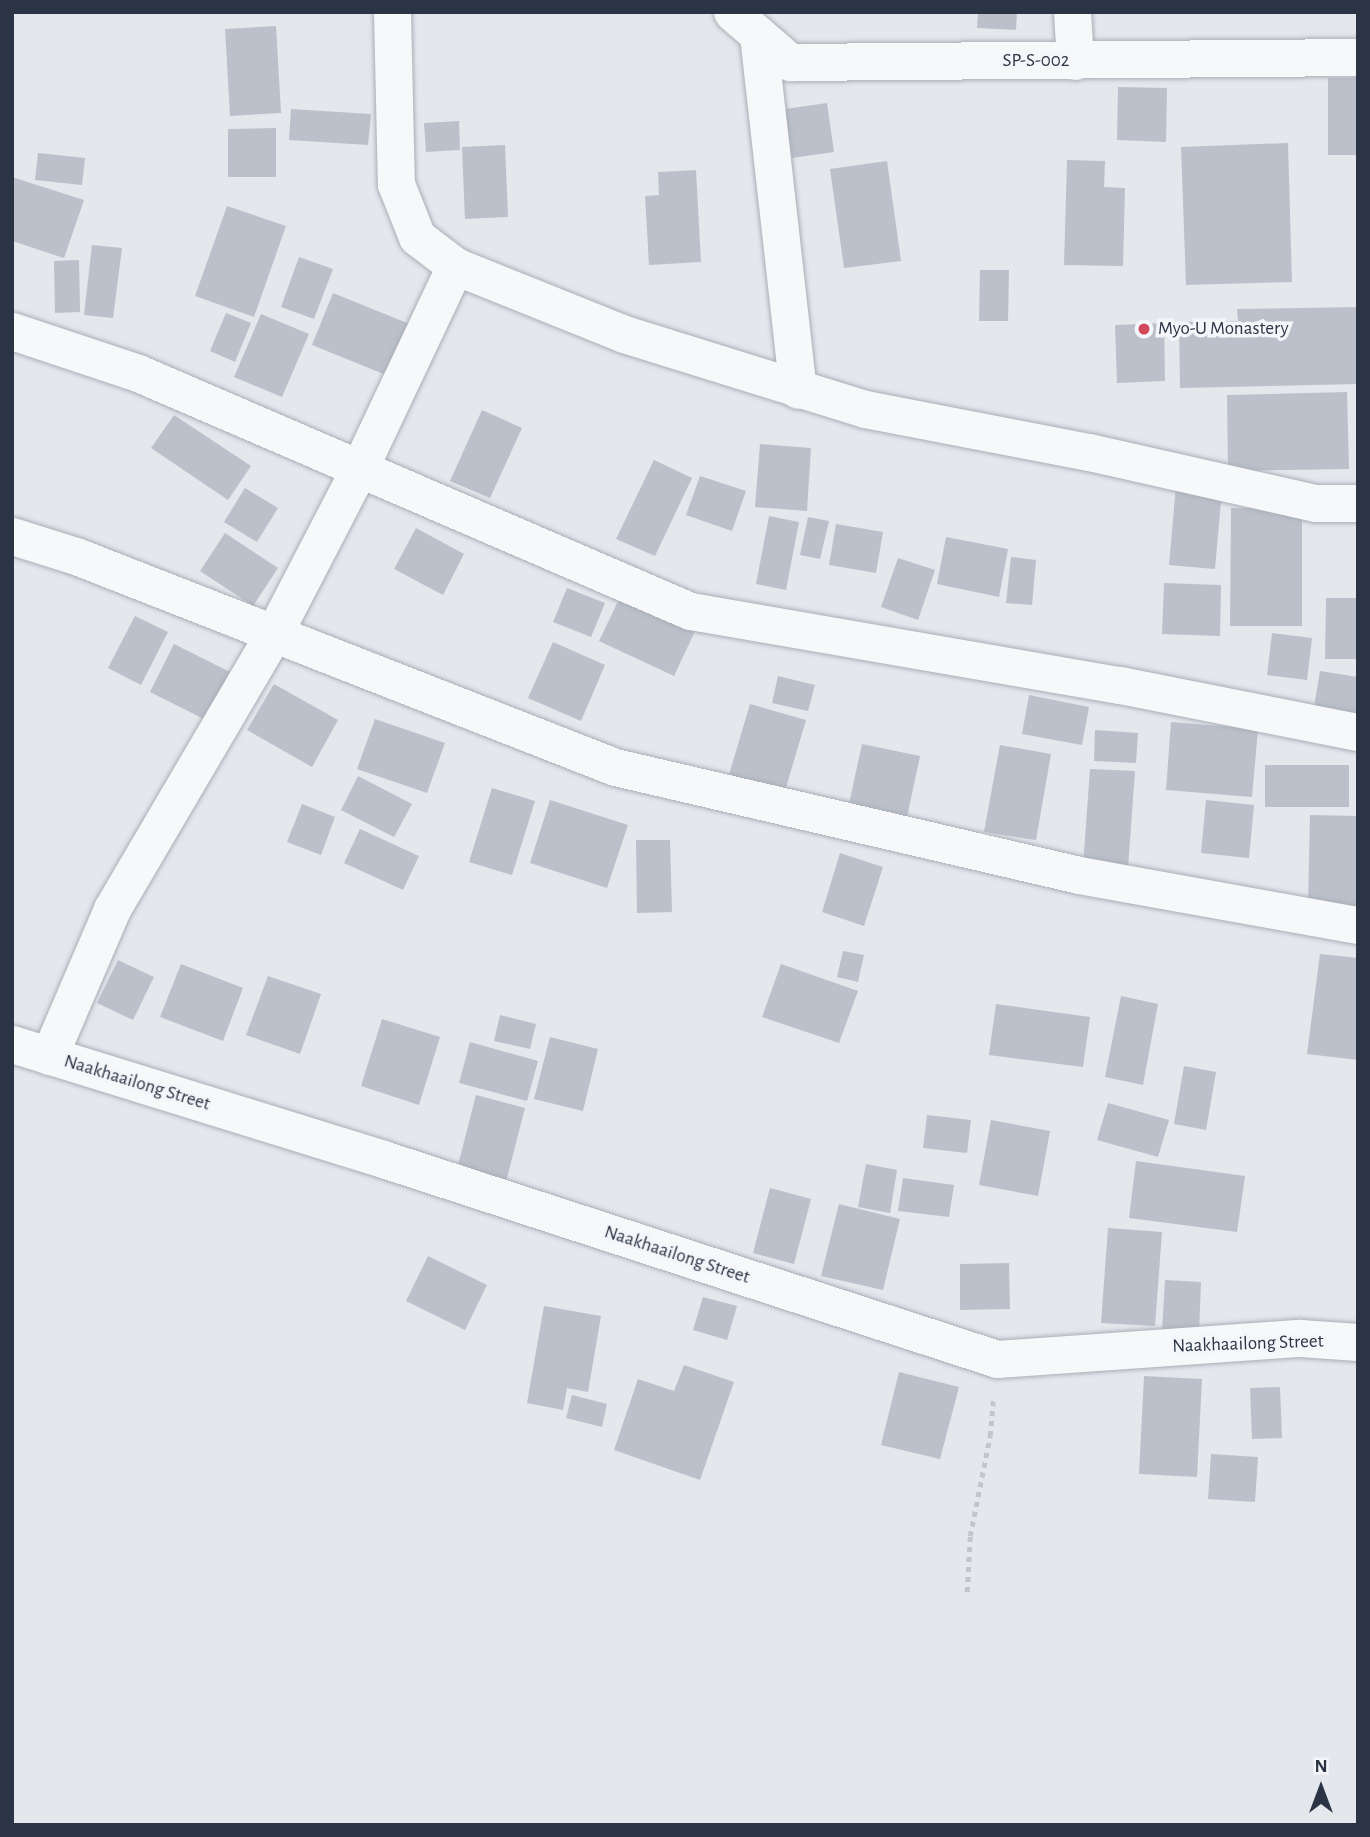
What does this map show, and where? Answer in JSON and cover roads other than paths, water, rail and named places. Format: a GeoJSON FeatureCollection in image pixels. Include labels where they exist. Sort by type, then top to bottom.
{"type":"FeatureCollection","features":[{"type":"Feature","properties":{"kind":"street"},"geometry":{"type":"LineString","coordinates":[[392,12],[396,184],[417,237],[455,266],[624,334],[865,409],[1088,452],[1315,503],[1358,503]]}},
{"type":"Feature","properties":{"kind":"street"},"geometry":{"type":"LineString","coordinates":[[1072,12],[1074,61]]}},
{"type":"Feature","properties":{"kind":"street"},"geometry":{"type":"LineString","coordinates":[[745,23],[798,390]]}},
{"type":"Feature","properties":{"kind":"street","name":"SP-S-002"},"geometry":{"type":"LineString","coordinates":[[745,23],[790,62],[1358,57]]}},
{"type":"Feature","properties":{"kind":"street"},"geometry":{"type":"LineString","coordinates":[[48,1056],[112,909],[274,634],[359,469],[455,266]]}},
{"type":"Feature","properties":{"kind":"street"},"geometry":{"type":"LineString","coordinates":[[12,331],[138,373],[690,611],[1106,683],[1358,732]]}},
{"type":"Feature","properties":{"kind":"street"},"geometry":{"type":"LineString","coordinates":[[12,536],[76,556],[615,767],[1079,875],[1358,925]]}},
{"type":"Feature","properties":{"kind":"street","name":"Naakhaailong Street"},"geometry":{"type":"LineString","coordinates":[[12,1044],[383,1159],[997,1359],[1300,1338],[1358,1342]]}},
{"type":"Feature","properties":{"kind":"place","name":"Myo-U Monastery"},"geometry":{"type":"Point","coordinates":[1144,329]}}]}
